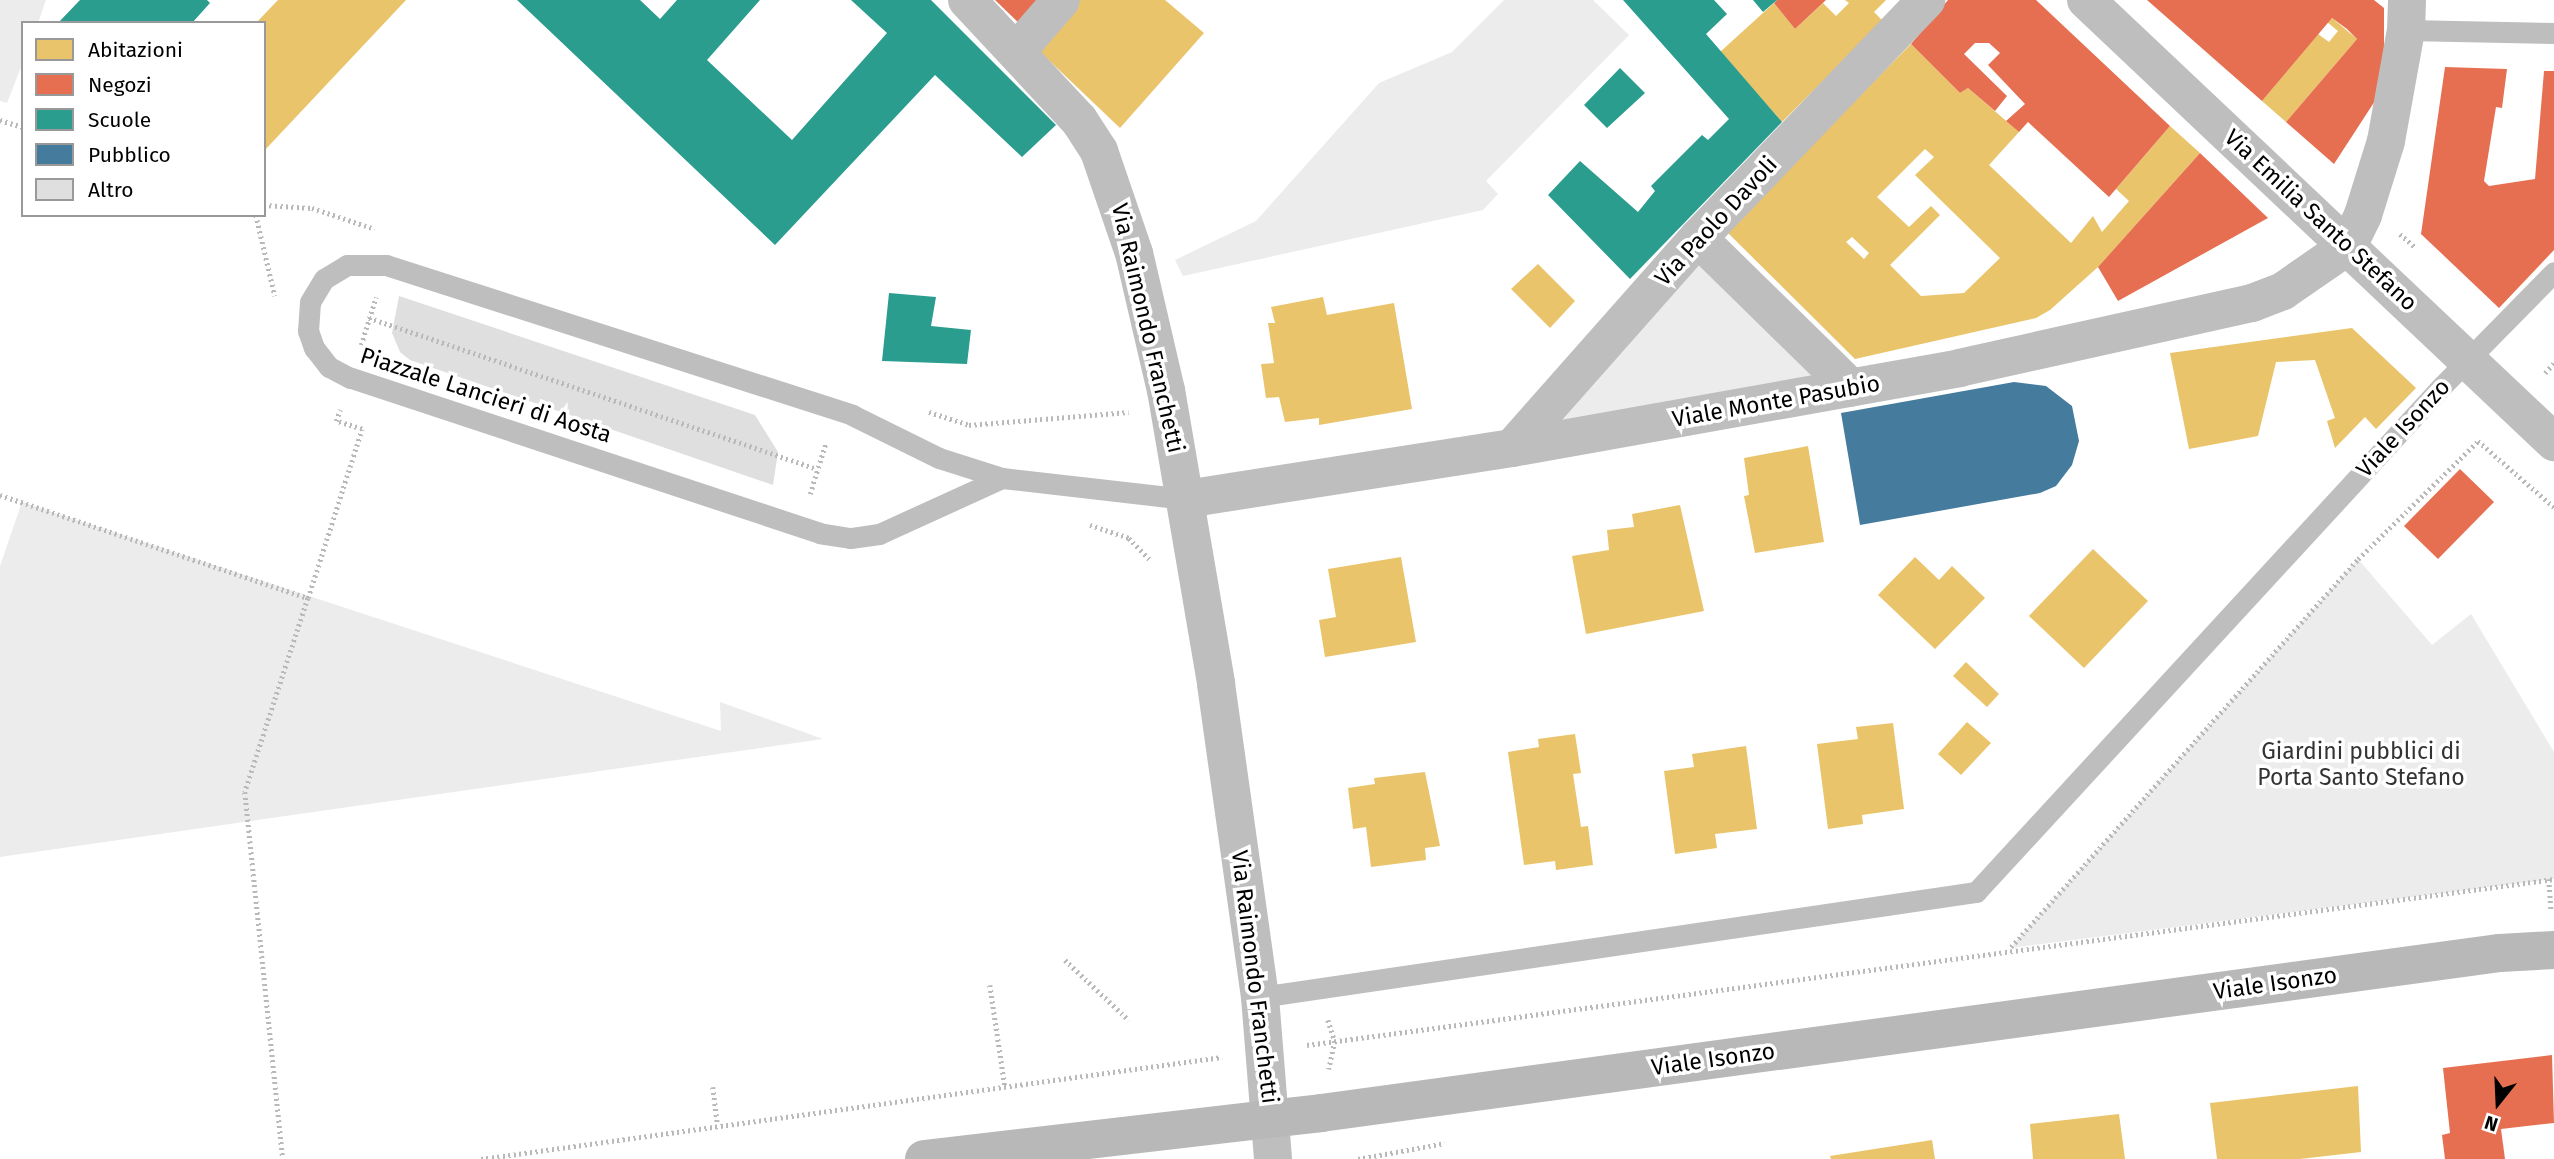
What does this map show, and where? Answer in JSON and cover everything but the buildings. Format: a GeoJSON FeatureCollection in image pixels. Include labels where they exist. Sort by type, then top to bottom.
{"type":"FeatureCollection","features":[{"type":"Feature","properties":{"kind":"main road","name":"Viale Isonzo"},"geometry":{"type":"LineString","coordinates":[[2500,953],[2554,934]]}},
{"type":"Feature","properties":{"kind":"main road","name":"Viale Isonzo"},"geometry":{"type":"LineString","coordinates":[[925,1159],[1255,1118],[2500,953],[2554,950]]}},
{"type":"Feature","properties":{"kind":"street","name":"Via Raimondo Franchetti"},"geometry":{"type":"LineString","coordinates":[[967,0],[1079,120],[1100,151],[1134,253],[1169,408],[1186,499],[1271,995],[1277,1050],[1255,1118],[1273,1159]]}},
{"type":"Feature","properties":{"kind":"street"},"geometry":{"type":"LineString","coordinates":[[1017,51],[1060,0]]}},
{"type":"Feature","properties":{"kind":"street","name":"Via Paolo Davoli"},"geometry":{"type":"LineString","coordinates":[[1512,448],[1698,238],[1926,0]]}},
{"type":"Feature","properties":{"kind":"street","name":"Via Emilia Santo Stefano"},"geometry":{"type":"LineString","coordinates":[[2086,0],[2554,442]]}},
{"type":"Feature","properties":{"kind":"street"},"geometry":{"type":"LineString","coordinates":[[2348,246],[2384,151],[2407,15]]}},
{"type":"Feature","properties":{"kind":"street"},"geometry":{"type":"LineString","coordinates":[[1698,238],[1851,388]]}},
{"type":"Feature","properties":{"kind":"street","name":"Viale Monte Pasubio"},"geometry":{"type":"LineString","coordinates":[[1186,499],[1512,448],[1851,388],[2252,303],[2307,278],[2348,246]]}},
{"type":"Feature","properties":{"kind":"lane"},"geometry":{"type":"LineString","coordinates":[[2407,15],[2554,33]]}},
{"type":"Feature","properties":{"kind":"lane","name":"Piazzale Lancieri di Aosta"},"geometry":{"type":"LineString","coordinates":[[1002,478],[878,534],[850,538],[799,526],[350,379],[329,367],[314,348],[308,331],[310,302],[324,279],[339,269],[363,262],[386,265],[836,410],[939,458],[1002,478],[1186,499]]}},
{"type":"Feature","properties":{"kind":"lane","name":"Viale Isonzo"},"geometry":{"type":"LineString","coordinates":[[1271,995],[1976,892],[2468,359],[2554,272]]}},
{"type":"Feature","properties":{"kind":"path"},"geometry":{"type":"LineString","coordinates":[[0,120],[21,126]]}},
{"type":"Feature","properties":{"kind":"path"},"geometry":{"type":"LineString","coordinates":[[266,205],[312,208],[396,236],[336,421],[362,429],[245,792],[283,1159]]}},
{"type":"Feature","properties":{"kind":"path"},"geometry":{"type":"LineString","coordinates":[[256,217],[278,309]]}},
{"type":"Feature","properties":{"kind":"path"},"geometry":{"type":"LineString","coordinates":[[369,318],[817,469]]}},
{"type":"Feature","properties":{"kind":"path"},"geometry":{"type":"LineString","coordinates":[[2554,363],[2544,372],[2554,380]]}},
{"type":"Feature","properties":{"kind":"path"},"geometry":{"type":"LineString","coordinates":[[919,409],[969,425],[1169,408]]}},
{"type":"Feature","properties":{"kind":"path"},"geometry":{"type":"LineString","coordinates":[[799,526],[836,410]]}},
{"type":"Feature","properties":{"kind":"path"},"geometry":{"type":"LineString","coordinates":[[2010,948],[2358,559],[2478,441],[2554,507]]}},
{"type":"Feature","properties":{"kind":"path"},"geometry":{"type":"LineString","coordinates":[[0,495],[308,598]]}},
{"type":"Feature","properties":{"kind":"path"},"geometry":{"type":"LineString","coordinates":[[1081,522],[1129,538],[1156,569]]}},
{"type":"Feature","properties":{"kind":"path"},"geometry":{"type":"LineString","coordinates":[[481,1159],[2010,948],[2554,879]]}},
{"type":"Feature","properties":{"kind":"path"},"geometry":{"type":"LineString","coordinates":[[1065,960],[1129,1020]]}},
{"type":"Feature","properties":{"kind":"path"},"geometry":{"type":"LineString","coordinates":[[990,985],[1005,1087]]}},
{"type":"Feature","properties":{"kind":"path"},"geometry":{"type":"LineString","coordinates":[[1224,1044],[1223,1057],[1255,1118]]}},
{"type":"Feature","properties":{"kind":"path"},"geometry":{"type":"LineString","coordinates":[[713,1087],[718,1125]]}},
{"type":"Feature","properties":{"kind":"green space"},"geometry":{"type":"Polygon","coordinates":[[[0,0],[46,0],[39,21],[21,21],[21,67],[7,103],[0,101],[0,0]]]}},
{"type":"Feature","properties":{"kind":"green space"},"geometry":{"type":"Polygon","coordinates":[[[1504,0],[1593,0],[1629,35],[1486,181],[1498,194],[1483,210],[1183,276],[1175,260],[1256,221],[1379,83],[1452,52],[1504,0]]]}},
{"type":"Feature","properties":{"kind":"green space"},"geometry":{"type":"Polygon","coordinates":[[[1698,238],[1851,388],[1512,448],[1698,238]]]}},
{"type":"Feature","properties":{"kind":"green space"},"geometry":{"type":"Polygon","coordinates":[[[22,502],[721,731],[720,702],[823,739],[0,857],[0,566],[22,502]]]}},
{"type":"Feature","properties":{"kind":"green space","name":"Giardini pubblici di Porta Santo Stefano"},"geometry":{"type":"Polygon","coordinates":[[[2358,559],[2432,645],[2471,614],[2554,752],[2554,879],[2010,948],[2358,559]]]}}]}
